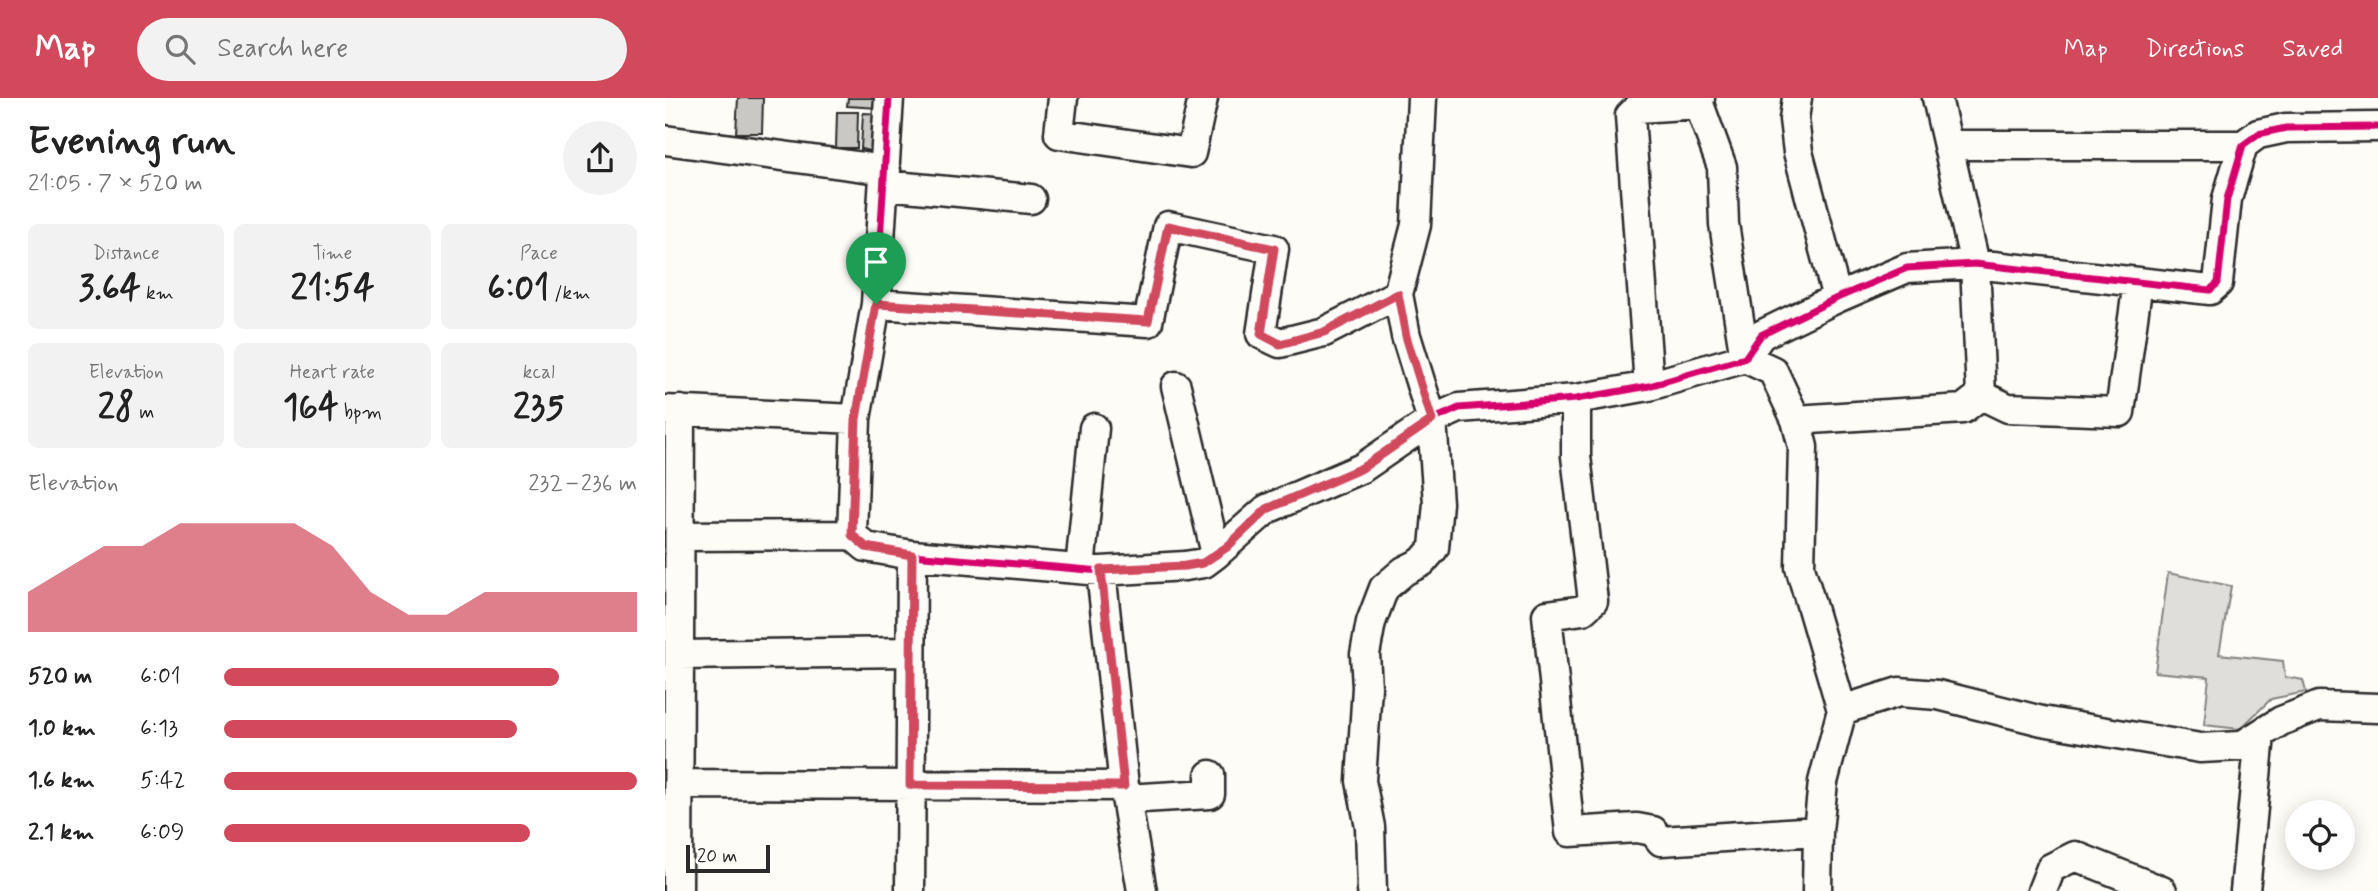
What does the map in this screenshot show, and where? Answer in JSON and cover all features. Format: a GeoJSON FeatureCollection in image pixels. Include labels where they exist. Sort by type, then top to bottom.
{"type":"FeatureCollection","features":[{"type":"Feature","properties":{"kind":"street"},"geometry":{"type":"LineString","coordinates":[[852,535],[856,419],[876,304],[889,98]]}},
{"type":"Feature","properties":{"kind":"street"},"geometry":{"type":"LineString","coordinates":[[1063,98],[1059,134],[1191,153],[1203,98]]}},
{"type":"Feature","properties":{"kind":"street"},"geometry":{"type":"LineString","coordinates":[[1372,891],[1370,827],[1361,781],[1367,687],[1365,654],[1371,622],[1384,588],[1404,571],[1422,562],[1434,548],[1438,503],[1432,420],[1406,336],[1398,294],[1416,225],[1422,98]]}},
{"type":"Feature","properties":{"kind":"street"},"geometry":{"type":"LineString","coordinates":[[1797,98],[1794,119],[1798,152],[1837,298]]}},
{"type":"Feature","properties":{"kind":"street"},"geometry":{"type":"LineString","coordinates":[[1937,98],[1975,264],[1981,395]]}},
{"type":"Feature","properties":{"kind":"street"},"geometry":{"type":"LineString","coordinates":[[1649,386],[1630,116],[1638,108],[1700,101],[1722,167],[1724,225],[1745,358]]}},
{"type":"Feature","properties":{"kind":"street"},"geometry":{"type":"LineString","coordinates":[[1949,145],[2243,145],[2258,134],[2286,128],[2378,127]]}},
{"type":"Feature","properties":{"kind":"street"},"geometry":{"type":"LineString","coordinates":[[665,140],[886,178],[1031,199]]}},
{"type":"Feature","properties":{"kind":"street"},"geometry":{"type":"LineString","coordinates":[[680,536],[852,535],[866,547],[912,555],[1091,570],[1203,563],[1267,509],[1362,468],[1432,420],[1459,408],[1576,399],[1649,386],[1745,358],[1761,335],[1907,268],[1975,264],[2210,290],[2218,283],[2227,199],[2243,145]]}},
{"type":"Feature","properties":{"kind":"street"},"geometry":{"type":"LineString","coordinates":[[876,304],[1148,321],[1168,226],[1274,249],[1261,334],[1280,344],[1324,332],[1398,294]]}},
{"type":"Feature","properties":{"kind":"street"},"geometry":{"type":"LineString","coordinates":[[1981,395],[2008,408],[2120,412],[2138,282]]}},
{"type":"Feature","properties":{"kind":"street"},"geometry":{"type":"LineString","coordinates":[[1745,358],[1773,371],[1796,420],[1803,447],[1801,566],[1842,710],[1823,782],[1818,831],[1817,891]]}},
{"type":"Feature","properties":{"kind":"street"},"geometry":{"type":"LineString","coordinates":[[1176,386],[1216,554]]}},
{"type":"Feature","properties":{"kind":"street"},"geometry":{"type":"LineString","coordinates":[[1796,420],[1963,409],[1981,395]]}},
{"type":"Feature","properties":{"kind":"street"},"geometry":{"type":"LineString","coordinates":[[1576,399],[1576,456],[1593,601],[1583,610],[1547,615],[1570,832],[1637,828],[1653,831],[1661,841],[1818,831]]}},
{"type":"Feature","properties":{"kind":"street"},"geometry":{"type":"LineString","coordinates":[[678,891],[680,536],[673,410],[856,419]]}},
{"type":"Feature","properties":{"kind":"street"},"geometry":{"type":"LineString","coordinates":[[1094,428],[1091,570],[1142,891]]}},
{"type":"Feature","properties":{"kind":"street"},"geometry":{"type":"LineString","coordinates":[[909,891],[912,555]]}},
{"type":"Feature","properties":{"kind":"street"},"geometry":{"type":"LineString","coordinates":[[680,655],[911,652]]}},
{"type":"Feature","properties":{"kind":"street"},"geometry":{"type":"LineString","coordinates":[[1842,710],[1899,692],[1938,695],[2042,721],[2200,748],[2241,746],[2281,721],[2319,706],[2378,708]]}},
{"type":"Feature","properties":{"kind":"street"},"geometry":{"type":"LineString","coordinates":[[2245,891],[2260,736]]}},
{"type":"Feature","properties":{"kind":"street"},"geometry":{"type":"LineString","coordinates":[[680,784],[910,785],[1210,794],[1210,775]]}},
{"type":"Feature","properties":{"kind":"street"},"geometry":{"type":"LineString","coordinates":[[2042,891],[2052,868],[2075,856],[2162,891]]}},
{"type":"Feature","properties":{"kind":"shaded area"},"geometry":{"type":"Polygon","coordinates":[[[2168,573],[2231,586],[2219,654],[2283,661],[2285,677],[2303,680],[2306,692],[2271,699],[2240,729],[2204,725],[2209,677],[2155,672],[2168,573]]]}},
{"type":"Feature","properties":{"kind":"building"},"geometry":{"type":"Polygon","coordinates":[[[738,98],[763,98],[762,133],[736,133],[738,98]]]}},
{"type":"Feature","properties":{"kind":"building"},"geometry":{"type":"Polygon","coordinates":[[[848,98],[880,98],[879,108],[847,106],[848,98]]]}},
{"type":"Feature","properties":{"kind":"building"},"geometry":{"type":"Polygon","coordinates":[[[837,112],[858,112],[857,148],[836,148],[837,112]]]}},
{"type":"Feature","properties":{"kind":"building"},"geometry":{"type":"Polygon","coordinates":[[[863,113],[880,114],[873,152],[861,149],[863,113]]]}},
{"type":"Feature","properties":{"kind":"cycle path"},"geometry":{"type":"LineString","coordinates":[[889,98],[876,304],[856,419],[852,535],[866,547],[912,555],[1101,571],[1204,563],[1267,509],[1362,468],[1432,420],[1459,408],[1576,399],[1649,386],[1745,358],[1761,335],[1907,268],[1975,264],[2210,290],[2218,283],[2227,199],[2243,145],[2258,134],[2286,128],[2378,127]]}},
{"type":"Feature","properties":{"kind":"route"},"geometry":{"type":"LineString","coordinates":[[1168,226],[1274,249],[1261,334],[1280,344],[1324,332],[1398,294],[1406,336],[1432,420],[1362,468],[1267,509],[1227,547],[1203,563],[1101,570],[1124,786],[910,785],[912,555],[866,547],[852,535],[856,419],[876,304],[1148,321],[1168,226]]}}]}
